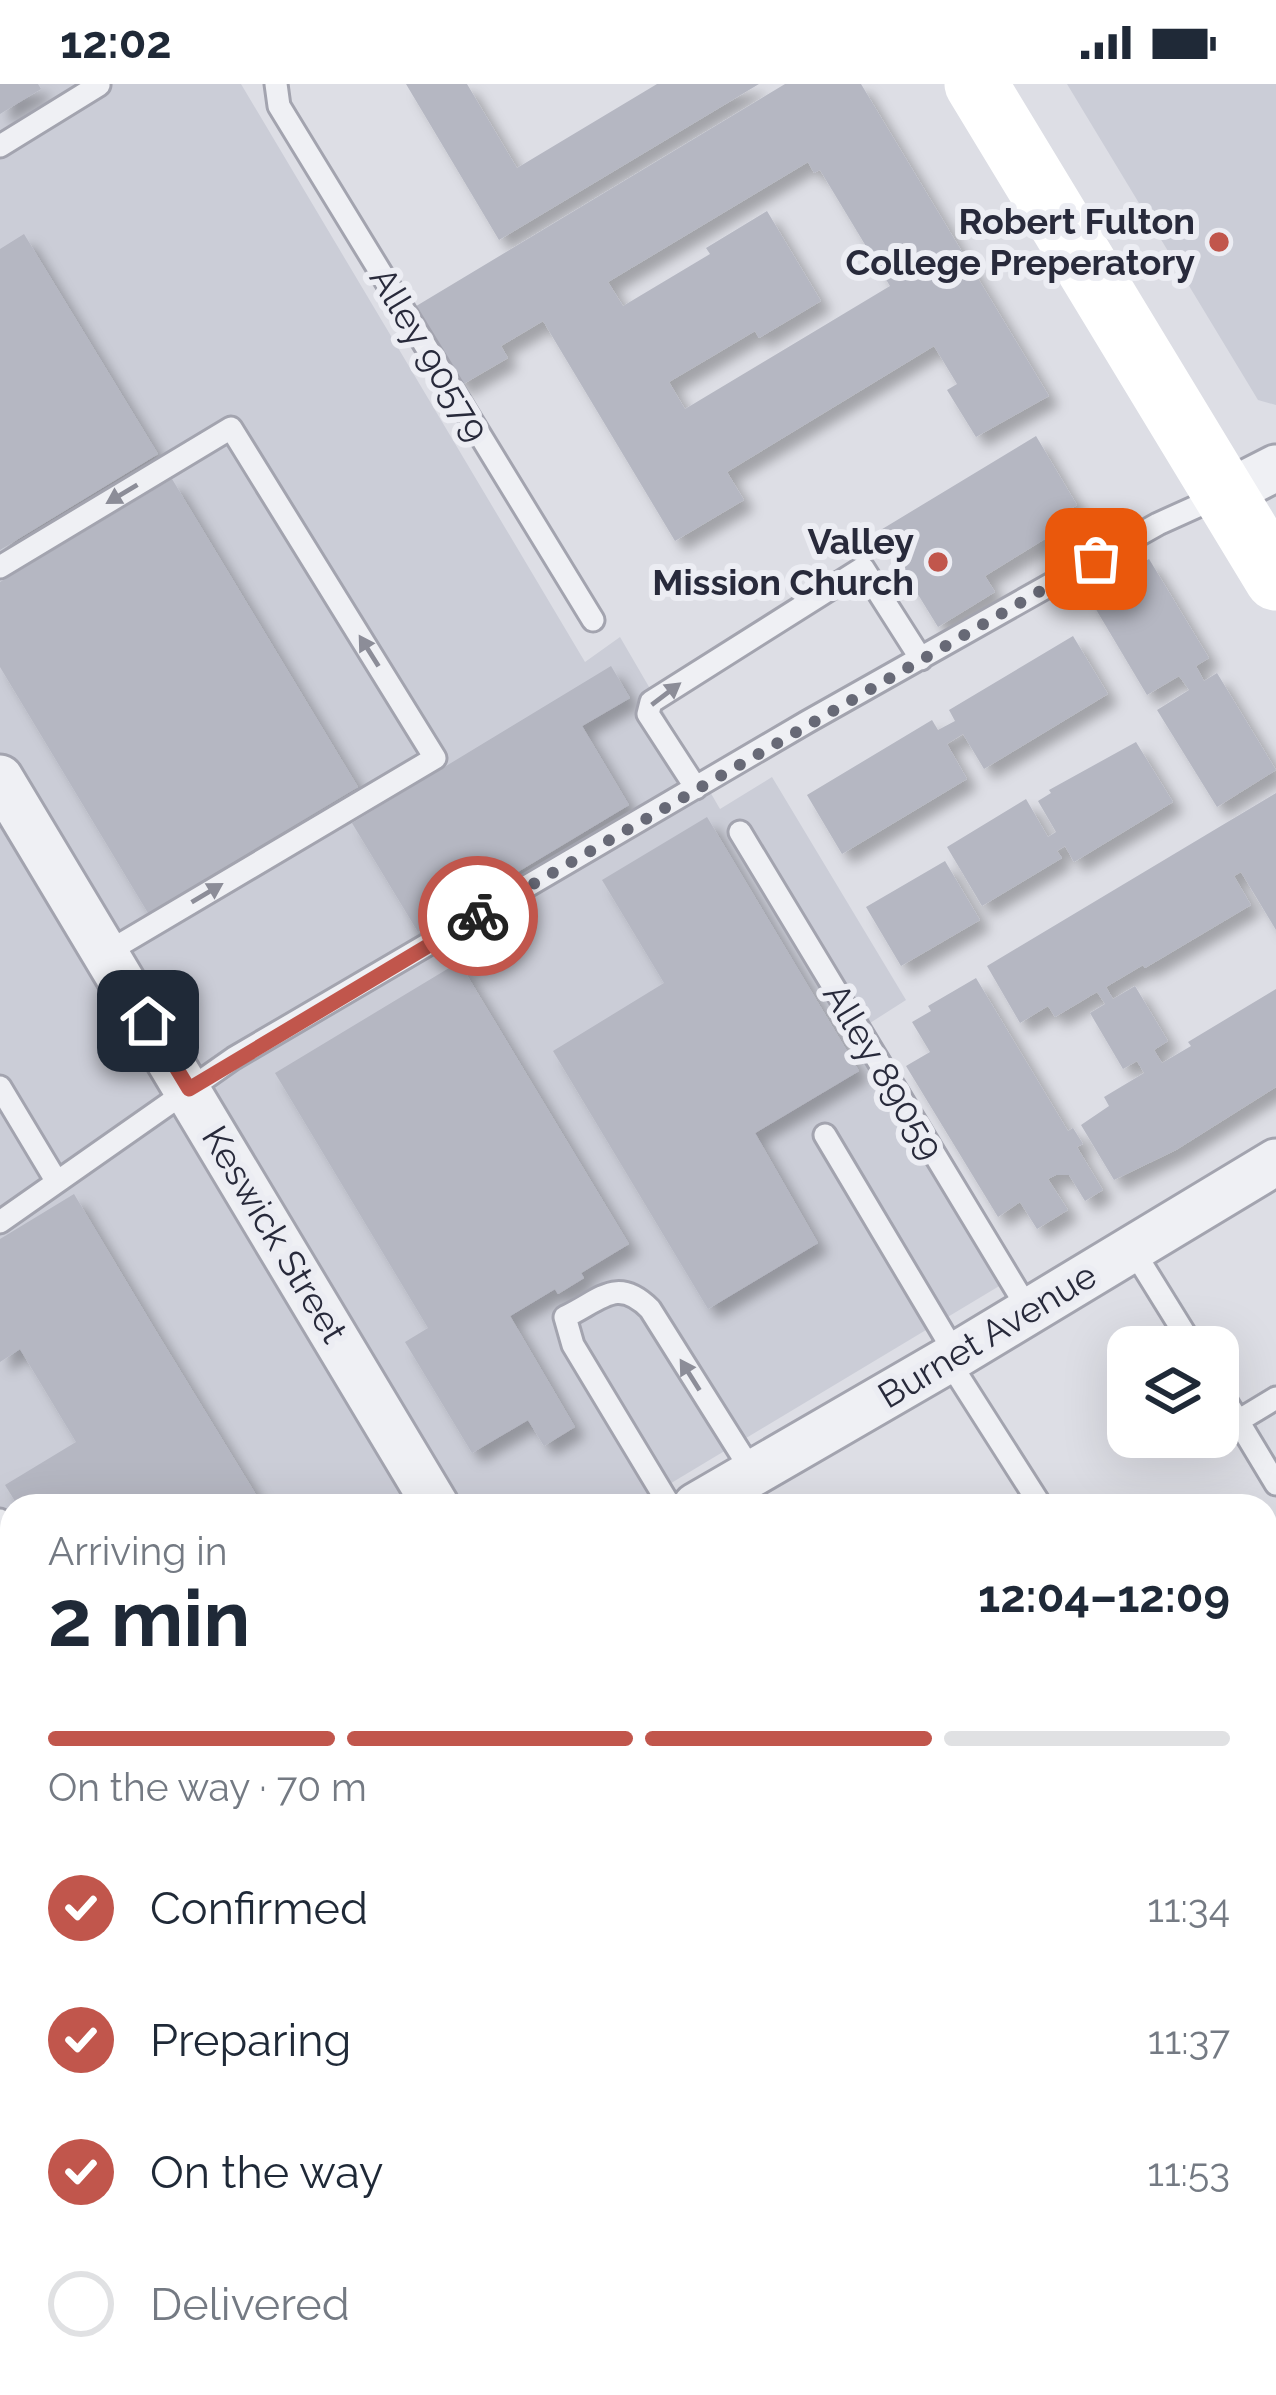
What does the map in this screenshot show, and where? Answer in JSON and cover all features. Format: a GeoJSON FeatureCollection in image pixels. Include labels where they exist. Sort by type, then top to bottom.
{"type":"FeatureCollection","features":[{"type":"Feature","properties":{"kind":"main road"},"geometry":{"type":"LineString","coordinates":[[976,84],[1250,481],[1276,579]]}},
{"type":"Feature","properties":{"kind":"street","name":"Keswick Street"},"geometry":{"type":"LineString","coordinates":[[0,778],[429,1494]]}},
{"type":"Feature","properties":{"kind":"street","name":"Burnet Avenue"},"geometry":{"type":"LineString","coordinates":[[717,1494],[1276,1162]]}},
{"type":"Feature","properties":{"kind":"lane","name":"Alley 90579"},"geometry":{"type":"LineString","coordinates":[[276,84],[279,106],[592,620]]}},
{"type":"Feature","properties":{"kind":"lane"},"geometry":{"type":"LineString","coordinates":[[0,146],[99,85]]}},
{"type":"Feature","properties":{"kind":"lane"},"geometry":{"type":"LineString","coordinates":[[0,567],[232,428],[435,758],[106,953]]}},
{"type":"Feature","properties":{"kind":"lane"},"geometry":{"type":"LineString","coordinates":[[0,1222],[234,1058],[1158,524],[1250,481]]}},
{"type":"Feature","properties":{"kind":"lane"},"geometry":{"type":"LineString","coordinates":[[696,788],[648,714],[651,702],[863,568],[921,659]]}},
{"type":"Feature","properties":{"kind":"lane","name":"Alley 89059"},"geometry":{"type":"LineString","coordinates":[[740,832],[1028,1309]]}},
{"type":"Feature","properties":{"kind":"lane"},"geometry":{"type":"LineString","coordinates":[[0,1087],[57,1181]]}},
{"type":"Feature","properties":{"kind":"lane"},"geometry":{"type":"LineString","coordinates":[[825,1135],[1034,1494]]}},
{"type":"Feature","properties":{"kind":"lane"},"geometry":{"type":"LineString","coordinates":[[1131,1247],[1180,1326]]}},
{"type":"Feature","properties":{"kind":"lane"},"geometry":{"type":"LineString","coordinates":[[663,1494],[573,1345],[565,1317],[617,1291],[633,1293],[650,1310],[753,1473]]}},
{"type":"Feature","properties":{"kind":"lane"},"geometry":{"type":"LineString","coordinates":[[1239,1419],[1276,1398]]}},
{"type":"Feature","properties":{"kind":"lane"},"geometry":{"type":"LineString","coordinates":[[1239,1422],[1276,1484]]}},
{"type":"Feature","properties":{"kind":"shaded area"},"geometry":{"type":"Polygon","coordinates":[[[0,84],[241,84],[585,662],[620,637],[720,809],[772,777],[906,1000],[870,1023],[1021,1273],[653,1494],[0,1494],[0,84]]]}},
{"type":"Feature","properties":{"kind":"shaded area","name":"Robert Fulton College Preperatory"},"geometry":{"type":"Polygon","coordinates":[[[1067,84],[1276,84],[1276,405],[1258,400],[1067,84]]]}},
{"type":"Feature","properties":{"kind":"building"},"geometry":{"type":"Polygon","coordinates":[[[0,84],[38,84],[41,89],[0,114],[0,84]]]}},
{"type":"Feature","properties":{"kind":"building"},"geometry":{"type":"Polygon","coordinates":[[[406,84],[467,84],[517,168],[657,84],[759,84],[499,240],[406,84]]]}},
{"type":"Feature","properties":{"kind":"building"},"geometry":{"type":"Polygon","coordinates":[[[785,84],[861,84],[1049,396],[976,437],[947,390],[957,384],[934,346],[727,472],[744,500],[675,541],[543,321],[501,346],[508,358],[460,386],[413,308],[785,84]],[[808,162],[608,282],[623,306],[710,254],[706,248],[767,211],[821,301],[759,338],[755,331],[669,382],[685,409],[890,286],[820,170],[814,173],[808,162]]]}},
{"type":"Feature","properties":{"kind":"building"},"geometry":{"type":"Polygon","coordinates":[[[24,234],[158,454],[0,550],[0,249],[24,234]]]}},
{"type":"Feature","properties":{"kind":"building"},"geometry":{"type":"Polygon","coordinates":[[[1036,436],[1077,505],[1068,511],[1074,521],[985,576],[995,592],[938,627],[879,531],[1036,436]]]}},
{"type":"Feature","properties":{"kind":"building"},"geometry":{"type":"Polygon","coordinates":[[[172,479],[358,787],[148,913],[0,667],[0,582],[172,479]]]}},
{"type":"Feature","properties":{"kind":"building"},"geometry":{"type":"Polygon","coordinates":[[[1149,559],[1209,658],[1196,666],[1204,681],[1217,673],[1276,770],[1217,807],[1157,710],[1189,690],[1179,676],[1147,695],[1088,596],[1149,559]]]}},
{"type":"Feature","properties":{"kind":"building"},"geometry":{"type":"Polygon","coordinates":[[[1073,636],[1108,694],[984,769],[963,734],[947,744],[967,779],[842,854],[807,795],[932,720],[938,730],[955,721],[949,710],[1073,636]]]}},
{"type":"Feature","properties":{"kind":"building"},"geometry":{"type":"Polygon","coordinates":[[[611,666],[630,698],[582,726],[629,805],[418,932],[352,823],[611,666]]]}},
{"type":"Feature","properties":{"kind":"building"},"geometry":{"type":"Polygon","coordinates":[[[1136,742],[1173,802],[1074,862],[1065,846],[1057,851],[1062,858],[982,906],[947,847],[1026,799],[1048,837],[1056,832],[1038,801],[1049,790],[1136,742]]]}},
{"type":"Feature","properties":{"kind":"building"},"geometry":{"type":"Polygon","coordinates":[[[1276,793],[1276,930],[1241,872],[1234,876],[1251,905],[1106,987],[1113,999],[1135,986],[1168,1041],[1154,1050],[1162,1063],[1276,989],[1276,1087],[1176,1150],[1114,1180],[1081,1125],[1109,1106],[1104,1097],[1144,1073],[1137,1061],[1123,1069],[1090,1013],[1105,1004],[1097,992],[1055,1017],[1048,1006],[1020,1023],[987,966],[1276,793]]]}},
{"type":"Feature","properties":{"kind":"building"},"geometry":{"type":"Polygon","coordinates":[[[707,817],[859,1071],[755,1133],[818,1243],[708,1309],[553,1051],[664,983],[602,880],[707,817]]]}},
{"type":"Feature","properties":{"kind":"building"},"geometry":{"type":"Polygon","coordinates":[[[945,861],[980,920],[901,966],[866,907],[945,861]]]}},
{"type":"Feature","properties":{"kind":"building"},"geometry":{"type":"Polygon","coordinates":[[[459,962],[629,1244],[581,1273],[584,1278],[558,1294],[555,1289],[510,1316],[575,1427],[544,1446],[528,1420],[472,1453],[405,1342],[428,1328],[275,1073],[459,962]]]}},
{"type":"Feature","properties":{"kind":"building"},"geometry":{"type":"Polygon","coordinates":[[[976,978],[1068,1131],[1073,1128],[1083,1144],[1077,1147],[1103,1190],[1085,1201],[1069,1175],[1048,1179],[1068,1210],[1037,1229],[1020,1202],[998,1217],[906,1066],[930,1052],[912,1022],[931,1011],[928,1006],[976,978]]]}},
{"type":"Feature","properties":{"kind":"building"},"geometry":{"type":"Polygon","coordinates":[[[74,1194],[256,1494],[11,1494],[5,1485],[76,1442],[20,1349],[0,1362],[0,1239],[74,1194]]]}},
{"type":"Feature","properties":{"kind":"way so far"},"geometry":{"type":"LineString","coordinates":[[478,916],[1096,559]]}},
{"type":"Feature","properties":{"kind":"place","name":"Robert Fulton College Preperatory"},"geometry":{"type":"Point","coordinates":[1219,242]}},
{"type":"Feature","properties":{"kind":"place","name":"Valley Mission Church"},"geometry":{"type":"Point","coordinates":[938,562]}},
{"type":"Feature","properties":{"kind":"route"},"geometry":{"type":"LineString","coordinates":[[148,1021],[189,1089],[478,916]]}}]}
